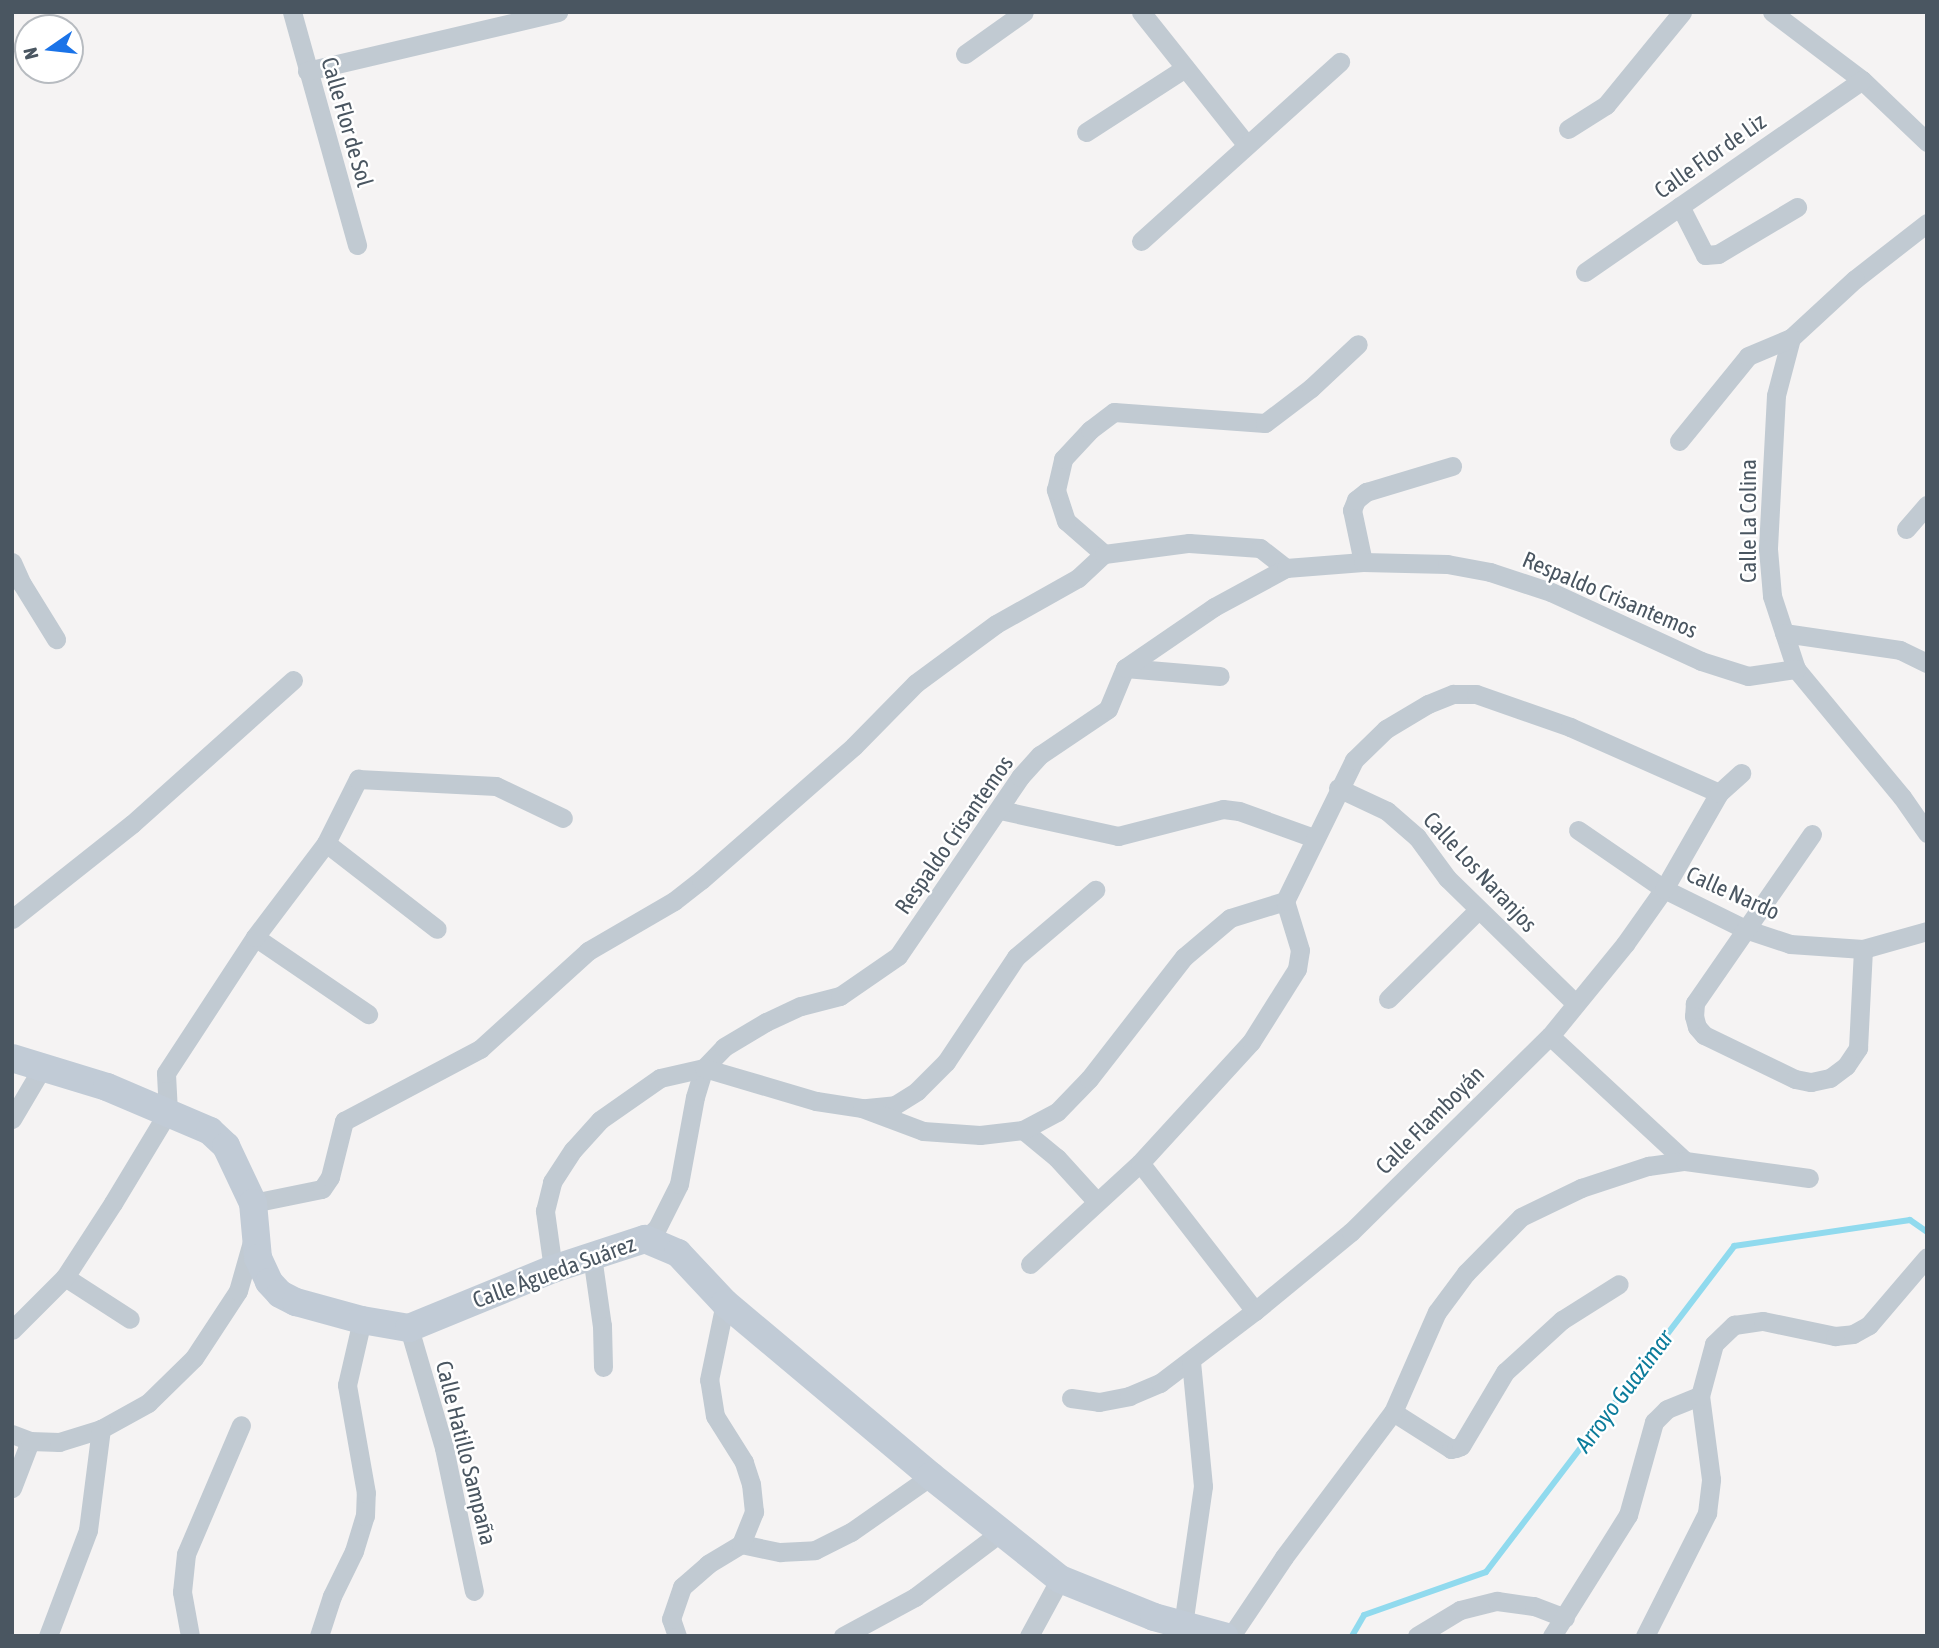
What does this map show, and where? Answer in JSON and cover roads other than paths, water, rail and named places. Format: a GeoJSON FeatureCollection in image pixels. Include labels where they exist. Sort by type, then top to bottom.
{"type":"FeatureCollection","features":[{"type":"Feature","properties":{"kind":"street","name":"Calle Flor de Sol"},"geometry":{"type":"LineString","coordinates":[[292,12],[357,245]]}},
{"type":"Feature","properties":{"kind":"street"},"geometry":{"type":"LineString","coordinates":[[307,71],[558,12]]}},
{"type":"Feature","properties":{"kind":"street"},"geometry":{"type":"LineString","coordinates":[[965,54],[1024,12]]}},
{"type":"Feature","properties":{"kind":"street"},"geometry":{"type":"LineString","coordinates":[[1141,12],[1246,144]]}},
{"type":"Feature","properties":{"kind":"street"},"geometry":{"type":"LineString","coordinates":[[1569,129],[1606,105],[1682,12]]}},
{"type":"Feature","properties":{"kind":"street"},"geometry":{"type":"LineString","coordinates":[[1772,12],[1862,80],[1927,142]]}},
{"type":"Feature","properties":{"kind":"street"},"geometry":{"type":"LineString","coordinates":[[1141,241],[1340,62]]}},
{"type":"Feature","properties":{"kind":"street"},"geometry":{"type":"LineString","coordinates":[[1086,132],[1185,68]]}},
{"type":"Feature","properties":{"kind":"street","name":"Calle Flor de Liz"},"geometry":{"type":"LineString","coordinates":[[1585,272],[1862,80]]}},
{"type":"Feature","properties":{"kind":"street"},"geometry":{"type":"LineString","coordinates":[[1680,206],[1705,255],[1718,254],[1797,207]]}},
{"type":"Feature","properties":{"kind":"street"},"geometry":{"type":"LineString","coordinates":[[1679,440],[1748,356],[1791,338],[1855,279],[1927,223]]}},
{"type":"Feature","properties":{"kind":"street","name":"Calle La Colina"},"geometry":{"type":"LineString","coordinates":[[1791,338],[1776,395],[1768,549],[1772,596],[1796,669],[1902,797],[1927,833]]}},
{"type":"Feature","properties":{"kind":"street"},"geometry":{"type":"LineString","coordinates":[[1104,554],[1066,521],[1056,489],[1063,458],[1090,430],[1114,412],[1265,423],[1311,388],[1358,344]]}},
{"type":"Feature","properties":{"kind":"street"},"geometry":{"type":"LineString","coordinates":[[1363,562],[1352,510],[1356,500],[1366,492],[1452,466]]}},
{"type":"Feature","properties":{"kind":"street"},"geometry":{"type":"LineString","coordinates":[[1906,529],[1927,505]]}},
{"type":"Feature","properties":{"kind":"street"},"geometry":{"type":"LineString","coordinates":[[254,1216],[322,1189],[330,1177],[344,1121],[480,1049],[588,951],[674,901],[701,880],[854,746],[916,683],[996,624],[1078,578],[1104,554],[1189,543],[1260,548],[1286,568]]}},
{"type":"Feature","properties":{"kind":"street"},"geometry":{"type":"LineString","coordinates":[[12,562],[22,584],[56,639]]}},
{"type":"Feature","properties":{"kind":"street","name":"Respaldo Crisantemos"},"geometry":{"type":"LineString","coordinates":[[645,1239],[664,1217],[679,1184],[695,1097],[704,1068],[724,1047],[766,1021],[801,1006],[840,996],[898,956],[1020,777],[1040,755],[1108,709],[1125,668],[1214,607],[1286,568],[1363,562],[1447,564],[1490,572],[1551,592],[1701,661],[1748,676],[1796,669]]}},
{"type":"Feature","properties":{"kind":"street"},"geometry":{"type":"LineString","coordinates":[[1784,633],[1900,650],[1927,663]]}},
{"type":"Feature","properties":{"kind":"street"},"geometry":{"type":"LineString","coordinates":[[1125,668],[1220,676]]}},
{"type":"Feature","properties":{"kind":"street"},"geometry":{"type":"LineString","coordinates":[[12,919],[132,824],[293,680]]}},
{"type":"Feature","properties":{"kind":"street"},"geometry":{"type":"LineString","coordinates":[[1030,1264],[1140,1163],[1251,1042],[1297,969],[1300,950],[1285,901],[1354,760],[1386,729],[1428,704],[1453,694],[1476,694],[1558,722],[1719,793]]}},
{"type":"Feature","properties":{"kind":"street","name":"Calle Flamboyán"},"geometry":{"type":"LineString","coordinates":[[1071,1398],[1099,1402],[1129,1396],[1160,1384],[1351,1232],[1550,1036],[1664,889],[1719,793],[1741,773]]}},
{"type":"Feature","properties":{"kind":"street"},"geometry":{"type":"LineString","coordinates":[[12,1330],[65,1277],[168,1112],[166,1073],[255,937],[326,844],[358,779],[496,786],[563,818]]}},
{"type":"Feature","properties":{"kind":"street","name":"Calle Los Naranjos"},"geometry":{"type":"LineString","coordinates":[[1338,788],[1387,811],[1417,837],[1447,878],[1576,1004]]}},
{"type":"Feature","properties":{"kind":"street"},"geometry":{"type":"LineString","coordinates":[[1000,810],[1118,836],[1223,808],[1239,811],[1314,838]]}},
{"type":"Feature","properties":{"kind":"street","name":"Calle Nardo"},"geometry":{"type":"LineString","coordinates":[[1578,830],[1664,889],[1745,929],[1790,944],[1863,949],[1927,931]]}},
{"type":"Feature","properties":{"kind":"street"},"geometry":{"type":"LineString","coordinates":[[1812,834],[1695,1003],[1697,1027],[1704,1035],[1796,1079],[1811,1082],[1830,1078],[1846,1066],[1858,1048],[1863,949]]}},
{"type":"Feature","properties":{"kind":"street"},"geometry":{"type":"LineString","coordinates":[[326,844],[437,929]]}},
{"type":"Feature","properties":{"kind":"street"},"geometry":{"type":"LineString","coordinates":[[862,1108],[895,1105],[917,1091],[946,1062],[1016,957],[1095,890]]}},
{"type":"Feature","properties":{"kind":"street"},"geometry":{"type":"LineString","coordinates":[[553,1269],[545,1211],[552,1182],[573,1150],[600,1120],[660,1078],[704,1068],[816,1101],[862,1108],[923,1131],[980,1135],[1023,1130],[1058,1112],[1088,1079],[1185,957],[1230,918],[1285,901]]}},
{"type":"Feature","properties":{"kind":"street"},"geometry":{"type":"LineString","coordinates":[[1388,999],[1478,910]]}},
{"type":"Feature","properties":{"kind":"street"},"geometry":{"type":"LineString","coordinates":[[255,937],[368,1014]]}},
{"type":"Feature","properties":{"kind":"street"},"geometry":{"type":"LineString","coordinates":[[1550,1036],[1685,1161]]}},
{"type":"Feature","properties":{"kind":"street"},"geometry":{"type":"LineString","coordinates":[[12,1058],[107,1087],[210,1131],[226,1146],[254,1216],[258,1258],[269,1282],[280,1293],[296,1302],[362,1320],[409,1328]]}},
{"type":"Feature","properties":{"kind":"street"},"geometry":{"type":"LineString","coordinates":[[12,1119],[42,1068]]}},
{"type":"Feature","properties":{"kind":"street"},"geometry":{"type":"LineString","coordinates":[[1023,1130],[1057,1158],[1097,1202]]}},
{"type":"Feature","properties":{"kind":"street"},"geometry":{"type":"LineString","coordinates":[[1231,1636],[1284,1557],[1393,1412],[1437,1312],[1466,1273],[1521,1217],[1581,1188],[1648,1166],[1685,1161],[1809,1178]]}},
{"type":"Feature","properties":{"kind":"street"},"geometry":{"type":"LineString","coordinates":[[1140,1163],[1255,1311]]}},
{"type":"Feature","properties":{"kind":"street"},"geometry":{"type":"LineString","coordinates":[[12,1488],[21,1438],[59,1443],[101,1429],[148,1403],[194,1358],[238,1291],[254,1216]]}},
{"type":"Feature","properties":{"kind":"street","name":"Calle Águeda Suárez"},"geometry":{"type":"LineString","coordinates":[[409,1328],[553,1269],[645,1239],[678,1253],[724,1303],[931,1476],[1060,1579],[1153,1626],[1183,1625],[1224,1636]]}},
{"type":"Feature","properties":{"kind":"street"},"geometry":{"type":"LineString","coordinates":[[593,1256],[602,1326],[603,1367]]}},
{"type":"Feature","properties":{"kind":"street"},"geometry":{"type":"LineString","coordinates":[[1645,1636],[1707,1513],[1711,1479],[1700,1396],[1714,1344],[1734,1325],[1763,1321],[1835,1336],[1853,1334],[1869,1325],[1927,1256]]}},
{"type":"Feature","properties":{"kind":"street"},"geometry":{"type":"LineString","coordinates":[[65,1277],[130,1319]]}},
{"type":"Feature","properties":{"kind":"street"},"geometry":{"type":"LineString","coordinates":[[1393,1412],[1451,1449],[1461,1446],[1505,1372],[1562,1320],[1619,1284]]}},
{"type":"Feature","properties":{"kind":"street"},"geometry":{"type":"LineString","coordinates":[[677,1636],[671,1619],[681,1587],[708,1564],[741,1544],[754,1512],[751,1484],[744,1462],[715,1416],[709,1380],[724,1303]]}},
{"type":"Feature","properties":{"kind":"street"},"geometry":{"type":"LineString","coordinates":[[319,1636],[332,1596],[354,1551],[365,1516],[366,1493],[347,1385],[362,1320]]}},
{"type":"Feature","properties":{"kind":"street","name":"Calle Hatillo Sampaña"},"geometry":{"type":"LineString","coordinates":[[409,1328],[444,1448],[474,1591]]}},
{"type":"Feature","properties":{"kind":"street"},"geometry":{"type":"LineString","coordinates":[[1183,1625],[1203,1486],[1191,1362]]}},
{"type":"Feature","properties":{"kind":"street"},"geometry":{"type":"LineString","coordinates":[[1552,1636],[1628,1515],[1654,1422],[1667,1409],[1700,1396]]}},
{"type":"Feature","properties":{"kind":"street"},"geometry":{"type":"LineString","coordinates":[[190,1636],[182,1592],[186,1554],[241,1425]]}},
{"type":"Feature","properties":{"kind":"street"},"geometry":{"type":"LineString","coordinates":[[48,1636],[88,1530],[101,1429]]}},
{"type":"Feature","properties":{"kind":"street"},"geometry":{"type":"LineString","coordinates":[[741,1544],[780,1552],[815,1550],[851,1532],[931,1476]]}},
{"type":"Feature","properties":{"kind":"street"},"geometry":{"type":"LineString","coordinates":[[843,1636],[915,1597],[1001,1532]]}},
{"type":"Feature","properties":{"kind":"street"},"geometry":{"type":"LineString","coordinates":[[1029,1636],[1060,1579]]}},
{"type":"Feature","properties":{"kind":"street"},"geometry":{"type":"LineString","coordinates":[[1417,1636],[1460,1610],[1497,1601],[1534,1606],[1565,1618]]}},
{"type":"Feature","properties":{"kind":"waterway","name":"Arroyo Guazimar"},"geometry":{"type":"LineString","coordinates":[[1352,1636],[1364,1615],[1486,1572],[1734,1246],[1910,1220],[1927,1232]]}}]}
